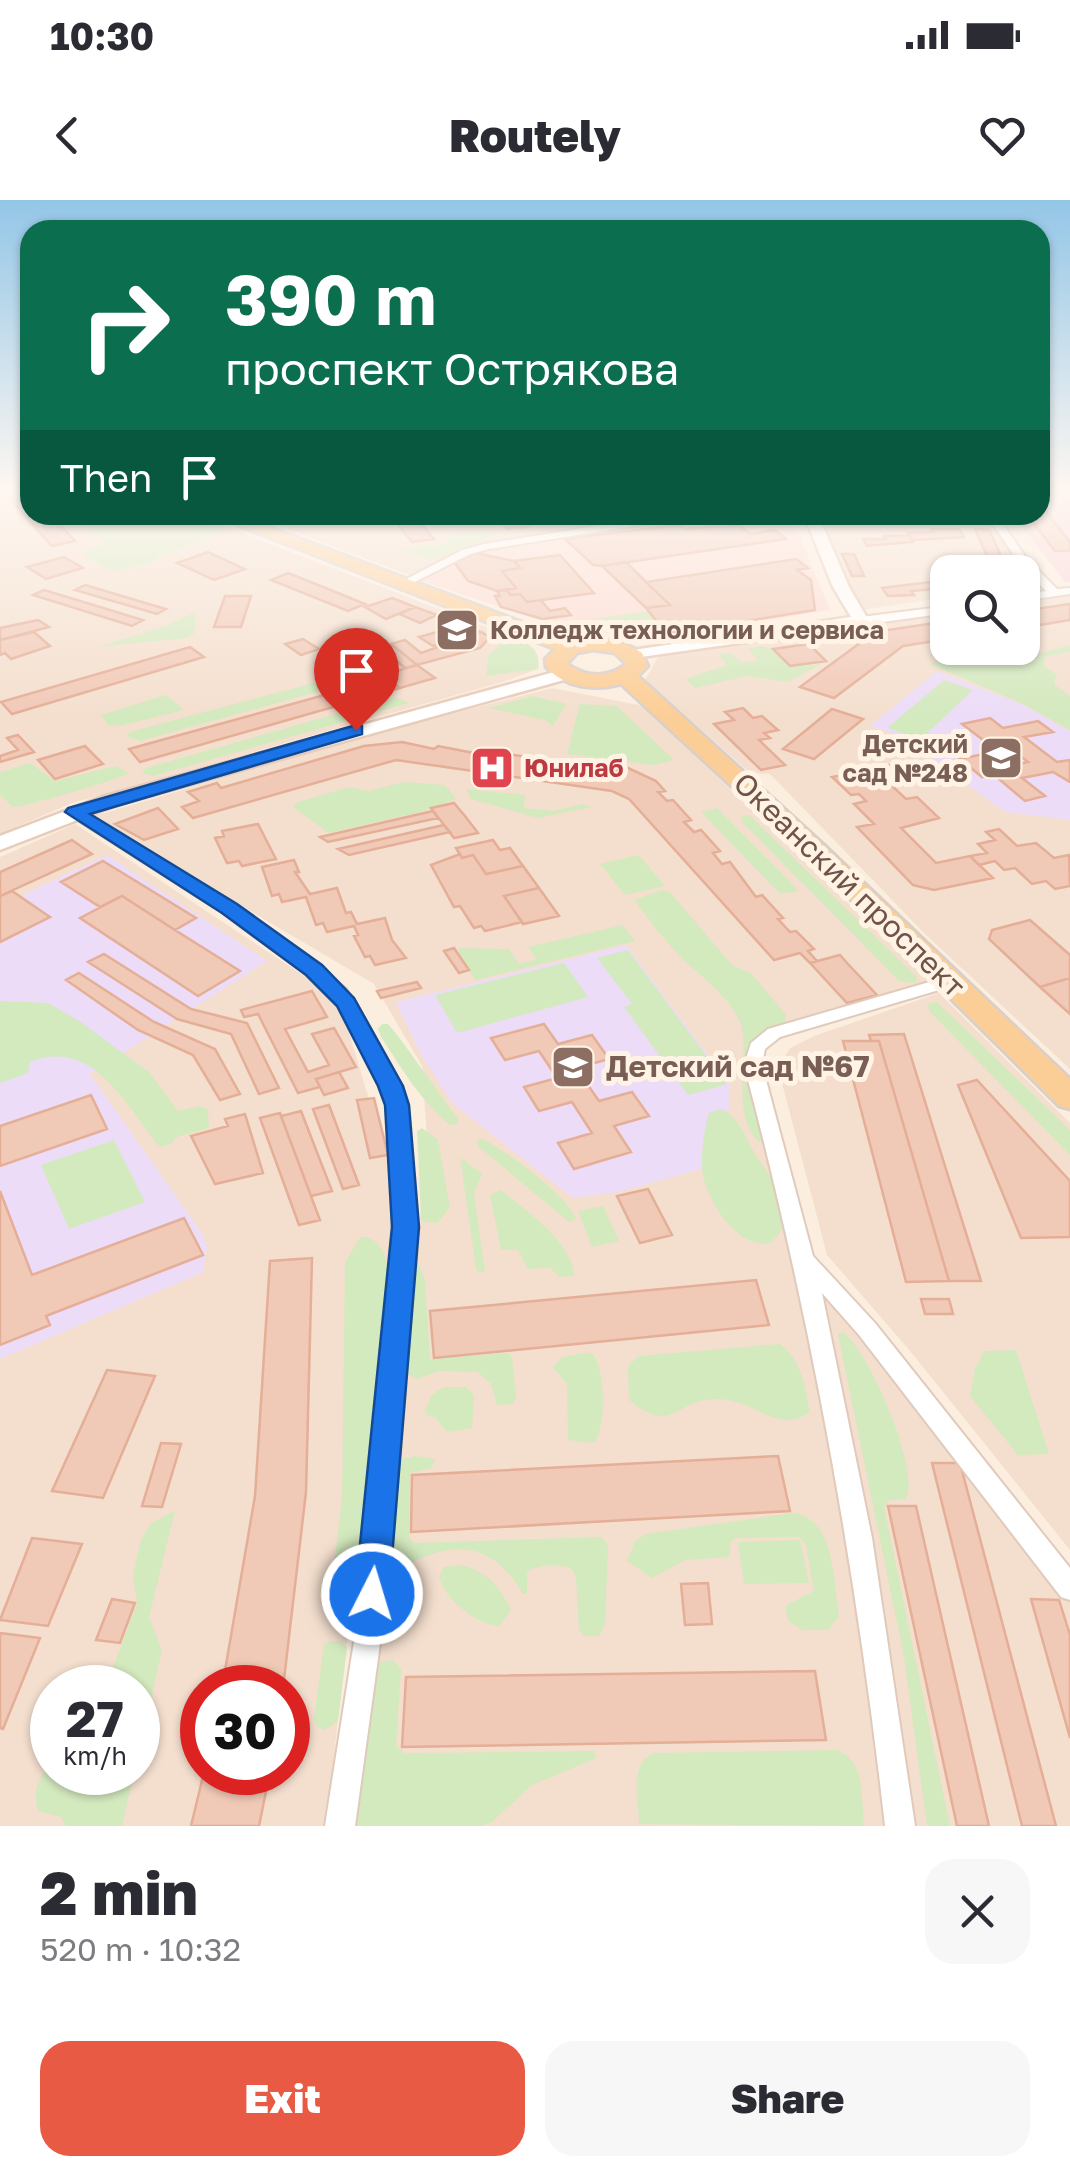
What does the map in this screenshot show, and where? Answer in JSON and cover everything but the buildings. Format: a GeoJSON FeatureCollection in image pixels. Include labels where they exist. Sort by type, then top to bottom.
{"type":"FeatureCollection","features":[{"type":"Feature","properties":{"kind":"main road"},"geometry":{"type":"LineString","coordinates":[[349,565],[570,648],[607,645],[629,665]]}},
{"type":"Feature","properties":{"kind":"main road"},"geometry":{"type":"LineString","coordinates":[[0,844],[75,812],[565,674],[594,681],[629,665],[861,621],[831,565]]}},
{"type":"Feature","properties":{"kind":"main road"},"geometry":{"type":"LineString","coordinates":[[565,674],[555,661],[570,648]]}},
{"type":"Feature","properties":{"kind":"main road","name":"Океанский проспект"},"geometry":{"type":"LineString","coordinates":[[629,665],[763,801],[1070,1098]]}},
{"type":"Feature","properties":{"kind":"street"},"geometry":{"type":"LineString","coordinates":[[400,585],[440,565]]}},
{"type":"Feature","properties":{"kind":"street"},"geometry":{"type":"LineString","coordinates":[[1026,565],[1054,593]]}},
{"type":"Feature","properties":{"kind":"street"},"geometry":{"type":"LineString","coordinates":[[1040,595],[1070,591]]}},
{"type":"Feature","properties":{"kind":"street"},"geometry":{"type":"LineString","coordinates":[[861,621],[930,611]]}},
{"type":"Feature","properties":{"kind":"street"},"geometry":{"type":"LineString","coordinates":[[75,812],[274,938],[340,994],[397,1105],[404,1242],[368,1629],[340,1826]]}},
{"type":"Feature","properties":{"kind":"street"},"geometry":{"type":"LineString","coordinates":[[900,1826],[879,1646],[804,1259],[753,1065],[757,1047],[774,1033],[950,981]]}},
{"type":"Feature","properties":{"kind":"street"},"geometry":{"type":"LineString","coordinates":[[804,1259],[867,1328],[1070,1588]]}},
{"type":"Feature","properties":{"kind":"shaded area"},"geometry":{"type":"Polygon","coordinates":[[[0,565],[324,565],[520,640],[538,669],[72,803],[0,834],[0,565]]]}},
{"type":"Feature","properties":{"kind":"shaded area"},"geometry":{"type":"Polygon","coordinates":[[[382,565],[438,565],[412,576],[382,565]]]}},
{"type":"Feature","properties":{"kind":"shaded area"},"geometry":{"type":"Polygon","coordinates":[[[445,565],[811,565],[830,610],[674,635],[625,636],[554,625],[419,580],[445,565]]]}},
{"type":"Feature","properties":{"kind":"shaded area"},"geometry":{"type":"Polygon","coordinates":[[[841,565],[930,565],[930,600],[861,610],[841,565]]]}},
{"type":"Feature","properties":{"kind":"shaded area"},"geometry":{"type":"Polygon","coordinates":[[[1052,565],[1070,565],[1070,582],[1065,582],[1052,565]]]}},
{"type":"Feature","properties":{"kind":"shaded area"},"geometry":{"type":"Polygon","coordinates":[[[1070,596],[1070,1069],[925,934],[770,774],[750,773],[645,680],[658,657],[930,616],[930,665],[1040,665],[1040,600],[1070,596]]]}},
{"type":"Feature","properties":{"kind":"shaded area","name":"Детский сад №248"},"geometry":{"type":"Polygon","coordinates":[[[937,671],[1021,704],[1070,731],[1070,820],[1005,812],[901,736],[870,726],[937,671]]]}},
{"type":"Feature","properties":{"kind":"shaded area"},"geometry":{"type":"Polygon","coordinates":[[[552,688],[644,706],[932,984],[752,1045],[800,1255],[966,1460],[1070,1602],[1070,1826],[355,1826],[371,1671],[391,1546],[399,1449],[399,1364],[409,1343],[427,1139],[422,1066],[374,984],[91,817],[368,735],[552,688]]]}},
{"type":"Feature","properties":{"kind":"shaded area"},"geometry":{"type":"Polygon","coordinates":[[[75,824],[339,999],[394,1183],[391,1253],[326,1826],[0,1826],[0,857],[75,824]]]}},
{"type":"Feature","properties":{"kind":"shaded area"},"geometry":{"type":"Polygon","coordinates":[[[107,855],[267,961],[90,1074],[201,1232],[207,1247],[203,1272],[0,1359],[0,943],[50,917],[21,896],[107,855]]]}},
{"type":"Feature","properties":{"kind":"shaded area","name":"Детский сад №67"},"geometry":{"type":"Polygon","coordinates":[[[626,945],[729,1084],[728,1144],[734,1160],[618,1192],[573,1198],[452,1103],[419,1051],[396,1002],[626,945]]]}},
{"type":"Feature","properties":{"kind":"shaded area"},"geometry":{"type":"Polygon","coordinates":[[[939,993],[1070,1123],[1070,1550],[910,1351],[827,1255],[778,1068],[790,1048],[814,1036],[939,993]]]}},
{"type":"Feature","properties":{"kind":"green space"},"geometry":{"type":"Polygon","coordinates":[[[100,565],[142,565],[112,572],[100,565]]]}},
{"type":"Feature","properties":{"kind":"green space"},"geometry":{"type":"Polygon","coordinates":[[[646,611],[659,624],[651,626],[658,633],[594,629],[586,620],[646,611]]]}},
{"type":"Feature","properties":{"kind":"green space"},"geometry":{"type":"Polygon","coordinates":[[[196,612],[194,634],[186,638],[97,647],[163,627],[196,612]]]}},
{"type":"Feature","properties":{"kind":"green space"},"geometry":{"type":"Polygon","coordinates":[[[510,635],[535,651],[538,669],[486,676],[488,656],[510,635]]]}},
{"type":"Feature","properties":{"kind":"green space"},"geometry":{"type":"Polygon","coordinates":[[[1070,645],[1070,652],[1045,657],[1044,666],[1057,675],[1054,684],[1070,696],[1070,730],[1021,703],[932,665],[1040,665],[1040,653],[1070,645]]]}},
{"type":"Feature","properties":{"kind":"green space"},"geometry":{"type":"Polygon","coordinates":[[[770,648],[791,667],[821,664],[788,682],[748,676],[695,688],[686,679],[727,665],[718,654],[730,653],[742,663],[758,660],[748,649],[770,648]]]}},
{"type":"Feature","properties":{"kind":"green space"},"geometry":{"type":"Polygon","coordinates":[[[335,677],[360,680],[140,741],[126,736],[130,732],[335,677]]]}},
{"type":"Feature","properties":{"kind":"green space"},"geometry":{"type":"Polygon","coordinates":[[[944,680],[973,690],[921,739],[887,728],[944,680]]]}},
{"type":"Feature","properties":{"kind":"green space"},"geometry":{"type":"Polygon","coordinates":[[[166,695],[184,710],[119,726],[108,725],[101,715],[166,695]]]}},
{"type":"Feature","properties":{"kind":"green space"},"geometry":{"type":"Polygon","coordinates":[[[532,696],[566,704],[553,726],[545,720],[489,708],[532,696]]]}},
{"type":"Feature","properties":{"kind":"green space"},"geometry":{"type":"Polygon","coordinates":[[[396,697],[409,703],[153,776],[142,773],[146,768],[396,697]]]}},
{"type":"Feature","properties":{"kind":"green space"},"geometry":{"type":"Polygon","coordinates":[[[580,704],[617,706],[674,760],[653,765],[567,754],[580,704]]]}},
{"type":"Feature","properties":{"kind":"green space"},"geometry":{"type":"Polygon","coordinates":[[[30,763],[55,781],[116,766],[129,773],[75,792],[13,807],[0,795],[0,772],[30,763]]]}},
{"type":"Feature","properties":{"kind":"green space"},"geometry":{"type":"Polygon","coordinates":[[[404,782],[445,785],[456,799],[420,812],[329,833],[294,808],[295,803],[349,787],[368,791],[404,782]]]}},
{"type":"Feature","properties":{"kind":"green space"},"geometry":{"type":"Polygon","coordinates":[[[466,789],[525,795],[524,808],[553,811],[583,804],[591,807],[538,818],[471,799],[466,789]]]}},
{"type":"Feature","properties":{"kind":"green space"},"geometry":{"type":"Polygon","coordinates":[[[717,808],[796,892],[779,893],[701,812],[717,808]]]}},
{"type":"Feature","properties":{"kind":"green space"},"geometry":{"type":"Polygon","coordinates":[[[749,815],[917,977],[915,983],[899,981],[742,822],[741,817],[749,815]]]}},
{"type":"Feature","properties":{"kind":"green space"},"geometry":{"type":"Polygon","coordinates":[[[639,855],[665,886],[625,895],[600,864],[639,855]]]}},
{"type":"Feature","properties":{"kind":"green space"},"geometry":{"type":"Polygon","coordinates":[[[662,890],[670,892],[732,965],[752,974],[786,1015],[785,1022],[770,1028],[752,1045],[768,1147],[755,1138],[747,1125],[742,1091],[743,1038],[736,1014],[722,995],[673,949],[634,900],[662,890]]]}},
{"type":"Feature","properties":{"kind":"green space"},"geometry":{"type":"Polygon","coordinates":[[[623,925],[635,941],[475,980],[458,954],[459,948],[509,949],[519,964],[536,959],[528,947],[623,925]]]}},
{"type":"Feature","properties":{"kind":"green space"},"geometry":{"type":"Polygon","coordinates":[[[628,950],[727,1084],[688,1095],[624,1007],[632,1004],[597,958],[628,950]]]}},
{"type":"Feature","properties":{"kind":"green space"},"geometry":{"type":"Polygon","coordinates":[[[564,963],[588,997],[457,1033],[435,995],[564,963]]]}},
{"type":"Feature","properties":{"kind":"green space"},"geometry":{"type":"Polygon","coordinates":[[[0,1001],[48,1003],[79,1021],[149,1072],[178,1111],[199,1106],[208,1109],[209,1128],[177,1137],[160,1147],[106,1079],[72,1059],[52,1057],[30,1062],[28,1073],[0,1083],[0,1001]]]}},
{"type":"Feature","properties":{"kind":"green space"},"geometry":{"type":"Polygon","coordinates":[[[937,1002],[1070,1130],[1070,1155],[930,1012],[927,1004],[937,1002]]]}},
{"type":"Feature","properties":{"kind":"green space"},"geometry":{"type":"Polygon","coordinates":[[[388,1024],[398,1036],[458,1119],[457,1124],[450,1125],[412,1084],[381,1037],[378,1029],[388,1024]]]}},
{"type":"Feature","properties":{"kind":"green space"},"geometry":{"type":"Polygon","coordinates":[[[721,1109],[736,1121],[781,1197],[785,1220],[770,1243],[758,1243],[736,1232],[718,1211],[706,1186],[702,1161],[706,1127],[709,1113],[721,1109]]]}},
{"type":"Feature","properties":{"kind":"green space"},"geometry":{"type":"Polygon","coordinates":[[[422,1128],[438,1140],[450,1208],[437,1223],[422,1221],[421,1216],[417,1131],[422,1128]]]}},
{"type":"Feature","properties":{"kind":"green space"},"geometry":{"type":"Polygon","coordinates":[[[481,1139],[534,1174],[562,1199],[576,1219],[569,1222],[478,1146],[476,1141],[481,1139]]]}},
{"type":"Feature","properties":{"kind":"green space"},"geometry":{"type":"Polygon","coordinates":[[[114,1140],[145,1202],[69,1229],[41,1165],[114,1140]]]}},
{"type":"Feature","properties":{"kind":"green space"},"geometry":{"type":"Polygon","coordinates":[[[460,1157],[482,1174],[474,1194],[485,1272],[476,1268],[460,1157]]]}},
{"type":"Feature","properties":{"kind":"green space"},"geometry":{"type":"Polygon","coordinates":[[[501,1190],[557,1240],[566,1251],[574,1276],[560,1277],[549,1267],[528,1269],[518,1250],[501,1250],[490,1195],[501,1190]]]}},
{"type":"Feature","properties":{"kind":"green space"},"geometry":{"type":"Polygon","coordinates":[[[603,1206],[619,1241],[592,1247],[578,1211],[603,1206]]]}},
{"type":"Feature","properties":{"kind":"green space"},"geometry":{"type":"Polygon","coordinates":[[[360,1237],[377,1243],[389,1272],[352,1610],[339,1618],[329,1610],[342,1497],[345,1263],[360,1237]]]}},
{"type":"Feature","properties":{"kind":"green space"},"geometry":{"type":"Polygon","coordinates":[[[417,1261],[425,1279],[430,1359],[508,1353],[512,1357],[516,1399],[513,1404],[497,1405],[491,1384],[477,1372],[438,1371],[418,1379],[403,1372],[399,1364],[410,1262],[417,1261]]]}},
{"type":"Feature","properties":{"kind":"green space"},"geometry":{"type":"Polygon","coordinates":[[[843,1332],[866,1361],[878,1385],[906,1463],[906,1499],[889,1500],[884,1507],[950,1826],[927,1826],[904,1657],[838,1334],[843,1332]]]}},
{"type":"Feature","properties":{"kind":"green space"},"geometry":{"type":"Polygon","coordinates":[[[780,1344],[794,1358],[804,1383],[810,1412],[799,1418],[779,1419],[739,1403],[711,1399],[668,1415],[657,1415],[629,1400],[628,1366],[639,1356],[780,1344]]]}},
{"type":"Feature","properties":{"kind":"green space"},"geometry":{"type":"Polygon","coordinates":[[[1016,1350],[1049,1454],[1018,1455],[970,1396],[975,1369],[984,1351],[1016,1350]]]}},
{"type":"Feature","properties":{"kind":"green space"},"geometry":{"type":"Polygon","coordinates":[[[593,1354],[597,1362],[602,1385],[603,1412],[594,1443],[568,1440],[567,1384],[553,1367],[562,1357],[593,1354]]]}},
{"type":"Feature","properties":{"kind":"green space"},"geometry":{"type":"Polygon","coordinates":[[[443,1387],[466,1387],[474,1395],[472,1428],[447,1432],[435,1417],[428,1416],[425,1411],[431,1396],[443,1387]]]}},
{"type":"Feature","properties":{"kind":"green space"},"geometry":{"type":"Polygon","coordinates":[[[403,1459],[435,1459],[432,1468],[410,1473],[409,1538],[414,1543],[601,1537],[608,1545],[605,1624],[599,1636],[584,1636],[579,1630],[576,1578],[573,1570],[563,1566],[531,1569],[527,1572],[527,1593],[523,1594],[500,1565],[473,1551],[443,1551],[409,1564],[393,1554],[397,1476],[403,1459]]]}},
{"type":"Feature","properties":{"kind":"green space"},"geometry":{"type":"Polygon","coordinates":[[[175,1511],[149,1617],[162,1650],[159,1665],[114,1665],[137,1603],[133,1576],[141,1540],[150,1524],[175,1511]]]}},
{"type":"Feature","properties":{"kind":"green space"},"geometry":{"type":"Polygon","coordinates":[[[794,1513],[818,1527],[830,1554],[839,1616],[828,1630],[802,1630],[788,1621],[785,1606],[814,1591],[806,1546],[800,1537],[736,1538],[731,1541],[729,1557],[685,1560],[652,1578],[627,1561],[635,1541],[646,1534],[794,1513]]]}},
{"type":"Feature","properties":{"kind":"green space"},"geometry":{"type":"Polygon","coordinates":[[[800,1540],[809,1583],[744,1584],[738,1542],[800,1540]]]}},
{"type":"Feature","properties":{"kind":"green space"},"geometry":{"type":"Polygon","coordinates":[[[462,1565],[486,1576],[502,1594],[511,1610],[499,1626],[481,1621],[463,1609],[442,1585],[439,1576],[444,1567],[462,1565]]]}},
{"type":"Feature","properties":{"kind":"green space"},"geometry":{"type":"Polygon","coordinates":[[[342,1641],[347,1648],[338,1721],[325,1730],[317,1727],[314,1718],[324,1645],[342,1641]]]}},
{"type":"Feature","properties":{"kind":"green space"},"geometry":{"type":"Polygon","coordinates":[[[393,1660],[401,1669],[396,1746],[405,1753],[594,1751],[596,1758],[532,1785],[492,1822],[481,1826],[355,1826],[371,1671],[378,1663],[393,1660]]]}},
{"type":"Feature","properties":{"kind":"green space"},"geometry":{"type":"Polygon","coordinates":[[[837,1750],[846,1755],[857,1772],[864,1826],[639,1824],[638,1774],[646,1758],[654,1753],[837,1750]]]}},
{"type":"Feature","properties":{"kind":"green space"},"geometry":{"type":"Polygon","coordinates":[[[129,1795],[122,1826],[66,1826],[61,1817],[38,1811],[36,1797],[129,1795]]]}},
{"type":"Feature","properties":{"kind":"place","name":"Колледж технологии и сервиса"},"geometry":{"type":"Point","coordinates":[457,630]}},
{"type":"Feature","properties":{"kind":"place","name":"Детский сад №248"},"geometry":{"type":"Point","coordinates":[1001,758]}},
{"type":"Feature","properties":{"kind":"place","name":"Юнилаб"},"geometry":{"type":"Point","coordinates":[492,768]}},
{"type":"Feature","properties":{"kind":"place","name":"Детский сад №67"},"geometry":{"type":"Point","coordinates":[573,1067]}},
{"type":"Feature","properties":{"kind":"route"},"geometry":{"type":"LineString","coordinates":[[356,730],[75,812],[230,908],[314,970],[346,1003],[390,1086],[397,1105],[405,1227],[372,1594]]}}]}
